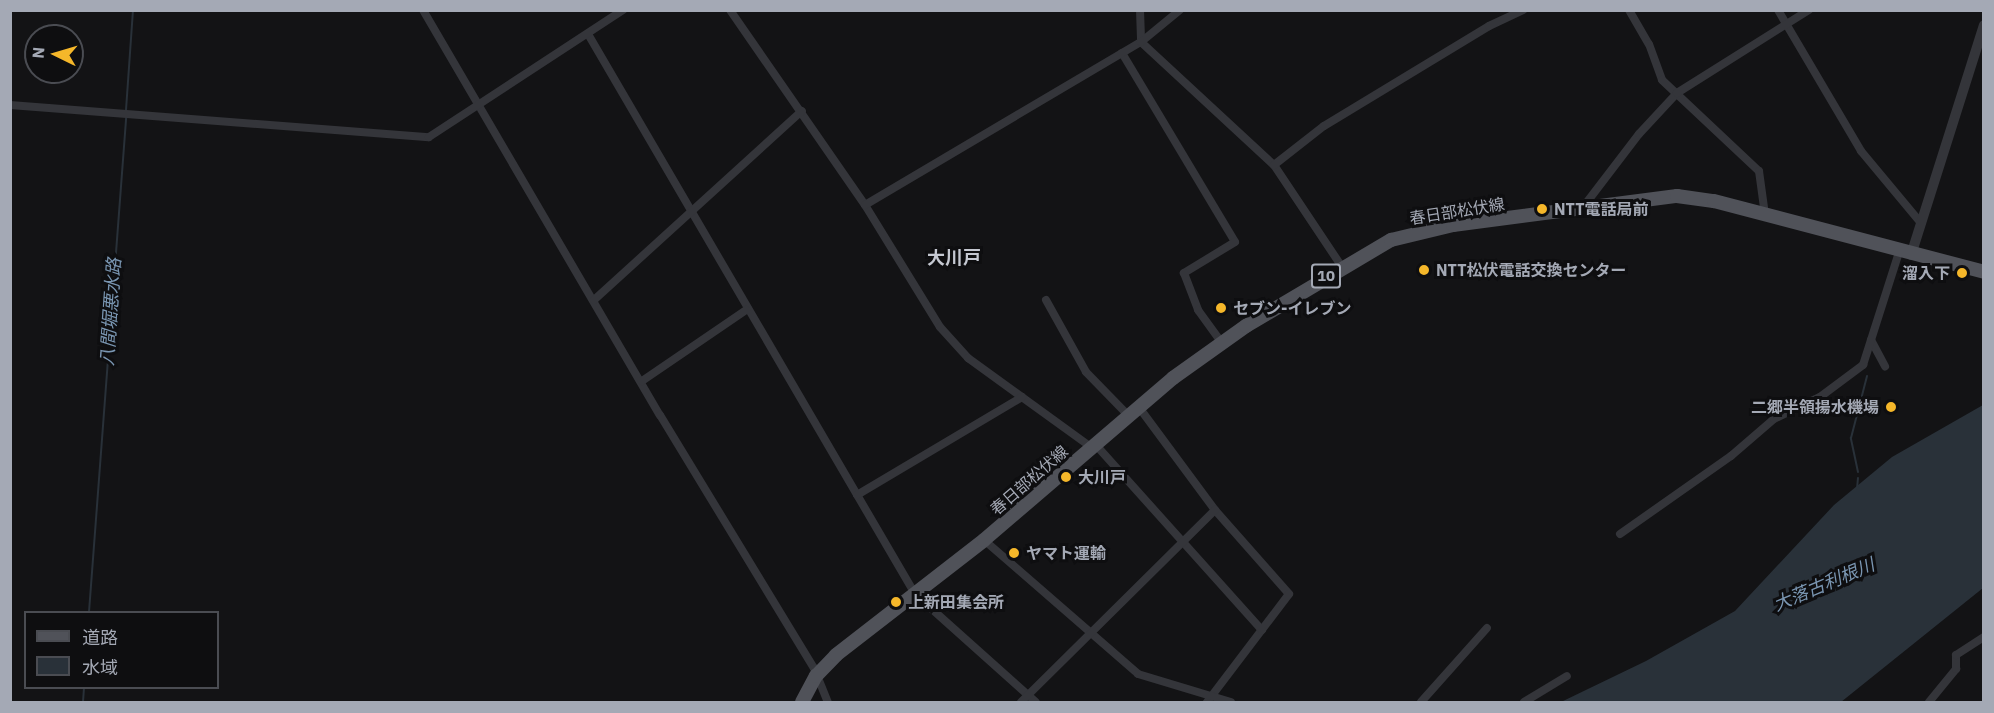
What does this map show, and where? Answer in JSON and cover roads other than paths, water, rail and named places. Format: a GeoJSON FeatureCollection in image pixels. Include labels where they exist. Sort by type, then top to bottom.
{"type":"FeatureCollection","features":[{"type":"Feature","properties":{"kind":"main road","name":"春日部松伏線"},"geometry":{"type":"LineString","coordinates":[[802,702],[816,676],[857,637],[984,540],[1133,411],[1221,342],[1342,267],[1391,240],[1429,230],[1664,197],[1714,201],[1905,254],[1983,272]]}},
{"type":"Feature","properties":{"kind":"street"},"geometry":{"type":"LineString","coordinates":[[423,10],[816,676],[828,702]]}},
{"type":"Feature","properties":{"kind":"street"},"geometry":{"type":"LineString","coordinates":[[10,105],[429,137],[623,10]]}},
{"type":"Feature","properties":{"kind":"street"},"geometry":{"type":"LineString","coordinates":[[730,10],[865,205],[939,327],[968,358],[1093,446],[1262,630]]}},
{"type":"Feature","properties":{"kind":"street"},"geometry":{"type":"LineString","coordinates":[[1140,10],[1141,42],[1274,165],[1342,267]]}},
{"type":"Feature","properties":{"kind":"street"},"geometry":{"type":"LineString","coordinates":[[865,205],[1141,42],[1180,10]]}},
{"type":"Feature","properties":{"kind":"street"},"geometry":{"type":"LineString","coordinates":[[1274,165],[1324,126],[1489,26],[1524,10]]}},
{"type":"Feature","properties":{"kind":"street"},"geometry":{"type":"LineString","coordinates":[[1629,10],[1649,44],[1662,80],[1759,171],[1765,215]]}},
{"type":"Feature","properties":{"kind":"street"},"geometry":{"type":"LineString","coordinates":[[1778,10],[1862,151],[1921,223]]}},
{"type":"Feature","properties":{"kind":"street"},"geometry":{"type":"LineString","coordinates":[[1587,202],[1639,134],[1677,93],[1809,10]]}},
{"type":"Feature","properties":{"kind":"street"},"geometry":{"type":"LineString","coordinates":[[1620,534],[1731,456],[1774,419],[1845,380],[1863,365],[1905,254],[1921,223],[1979,54],[1983,25]]}},
{"type":"Feature","properties":{"kind":"street"},"geometry":{"type":"LineString","coordinates":[[588,34],[746,310],[915,594],[1024,699],[1036,702]]}},
{"type":"Feature","properties":{"kind":"street"},"geometry":{"type":"LineString","coordinates":[[1122,53],[1235,242],[1184,273],[1198,310],[1221,342]]}},
{"type":"Feature","properties":{"kind":"street"},"geometry":{"type":"LineString","coordinates":[[594,300],[802,111]]}},
{"type":"Feature","properties":{"kind":"street"},"geometry":{"type":"LineString","coordinates":[[1046,300],[1086,372],[1133,411],[1215,510],[1290,594],[1209,699]]}},
{"type":"Feature","properties":{"kind":"street"},"geometry":{"type":"LineString","coordinates":[[642,381],[746,310]]}},
{"type":"Feature","properties":{"kind":"street"},"geometry":{"type":"LineString","coordinates":[[1871,340],[1885,366]]}},
{"type":"Feature","properties":{"kind":"street"},"geometry":{"type":"LineString","coordinates":[[857,495],[1022,397]]}},
{"type":"Feature","properties":{"kind":"street"},"geometry":{"type":"LineString","coordinates":[[1024,699],[1215,510]]}},
{"type":"Feature","properties":{"kind":"street"},"geometry":{"type":"LineString","coordinates":[[984,540],[1138,674],[1209,699],[1231,702]]}},
{"type":"Feature","properties":{"kind":"street"},"geometry":{"type":"LineString","coordinates":[[1421,702],[1487,628]]}},
{"type":"Feature","properties":{"kind":"street"},"geometry":{"type":"LineString","coordinates":[[1929,702],[1956,669],[1956,655],[1983,637]]}},
{"type":"Feature","properties":{"kind":"street"},"geometry":{"type":"LineString","coordinates":[[1524,702],[1567,676]]}},
{"type":"Feature","properties":{"kind":"water","name":"大落古利根川"},"geometry":{"type":"Polygon","coordinates":[[[1983,405],[1983,588],[1841,702],[1561,702],[1646,661],[1735,611],[1834,505],[1892,457],[1983,405]]]}},
{"type":"Feature","properties":{"kind":"waterway","name":"八間堀悪水路"},"geometry":{"type":"LineString","coordinates":[[126,110],[133,10]]}},
{"type":"Feature","properties":{"kind":"waterway","name":"八間堀悪水路"},"geometry":{"type":"LineString","coordinates":[[89,611],[126,116]]}},
{"type":"Feature","properties":{"kind":"waterway"},"geometry":{"type":"LineString","coordinates":[[1858,472],[1851,438],[1867,376]]}},
{"type":"Feature","properties":{"kind":"waterway"},"geometry":{"type":"LineString","coordinates":[[1857,489],[1858,478]]}},
{"type":"Feature","properties":{"kind":"waterway","name":"八間堀悪水路"},"geometry":{"type":"LineString","coordinates":[[83,702],[84,689]]}},
{"type":"Feature","properties":{"kind":"place","name":"NTT電話局前"},"geometry":{"type":"Point","coordinates":[1542,209]}},
{"type":"Feature","properties":{"kind":"place","name":"NTT松伏電話交換センター"},"geometry":{"type":"Point","coordinates":[1424,270]}},
{"type":"Feature","properties":{"kind":"place","name":"溜入下"},"geometry":{"type":"Point","coordinates":[1962,273]}},
{"type":"Feature","properties":{"kind":"place","name":"セブン-イレブン"},"geometry":{"type":"Point","coordinates":[1221,308]}},
{"type":"Feature","properties":{"kind":"place","name":"二郷半領揚水機場"},"geometry":{"type":"Point","coordinates":[1891,407]}},
{"type":"Feature","properties":{"kind":"place","name":"大川戸"},"geometry":{"type":"Point","coordinates":[1066,477]}},
{"type":"Feature","properties":{"kind":"place","name":"ヤマト運輸"},"geometry":{"type":"Point","coordinates":[1014,553]}},
{"type":"Feature","properties":{"kind":"place","name":"上新田集会所"},"geometry":{"type":"Point","coordinates":[896,602]}},
{"type":"Feature","properties":{"kind":"district","name":"大川戸"},"geometry":{"type":"Point","coordinates":[954,258]}}]}
